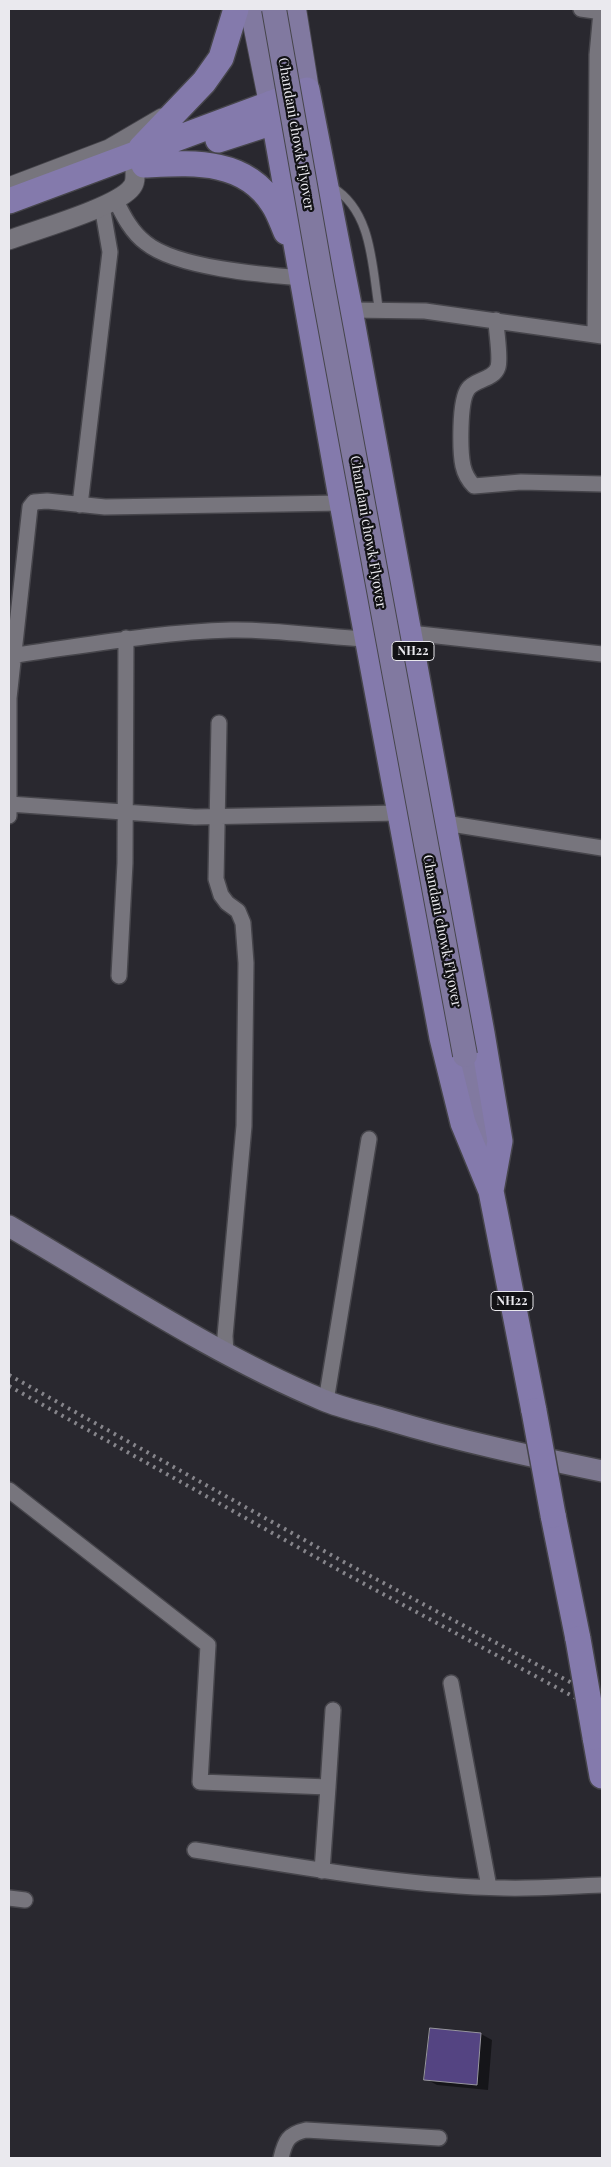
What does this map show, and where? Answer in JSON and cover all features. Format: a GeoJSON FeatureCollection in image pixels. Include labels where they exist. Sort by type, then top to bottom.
{"type":"FeatureCollection","features":[{"type":"Feature","properties":{"kind":"highway"},"geometry":{"type":"LineString","coordinates":[[139,162],[180,107],[204,82],[222,58],[236,9]]}},
{"type":"Feature","properties":{"kind":"highway"},"geometry":{"type":"LineString","coordinates":[[9,217],[139,162],[273,112],[309,101]]}},
{"type":"Feature","properties":{"kind":"highway","name":"NH22"},"geometry":{"type":"LineString","coordinates":[[309,101],[350,310],[445,823],[500,1141],[490,1191]]}},
{"type":"Feature","properties":{"kind":"highway","name":"NH22"},"geometry":{"type":"LineString","coordinates":[[273,112],[342,503],[442,1038],[463,1123],[490,1191],[578,1639],[602,1776]]}},
{"type":"Feature","properties":{"kind":"highway"},"geometry":{"type":"LineString","coordinates":[[9,201],[139,162],[212,164],[251,181],[273,204],[302,271]]}},
{"type":"Feature","properties":{"kind":"main road"},"geometry":{"type":"LineString","coordinates":[[252,9],[273,112]]}},
{"type":"Feature","properties":{"kind":"main road","name":"Chandani chowk Flyover"},"geometry":{"type":"LineString","coordinates":[[274,9],[323,292],[490,1191]]}},
{"type":"Feature","properties":{"kind":"main road"},"geometry":{"type":"LineString","coordinates":[[294,9],[309,101]]}},
{"type":"Feature","properties":{"kind":"main road"},"geometry":{"type":"LineString","coordinates":[[9,1226],[226,1353],[280,1381],[326,1401],[500,1450],[602,1471]]}},
{"type":"Feature","properties":{"kind":"street"},"geometry":{"type":"LineString","coordinates":[[350,310],[425,311],[599,335],[597,55],[602,12],[581,9]]}},
{"type":"Feature","properties":{"kind":"street"},"geometry":{"type":"LineString","coordinates":[[9,187],[109,149],[180,107]]}},
{"type":"Feature","properties":{"kind":"street"},"geometry":{"type":"LineString","coordinates":[[9,240],[125,194],[133,186],[139,162]]}},
{"type":"Feature","properties":{"kind":"street"},"geometry":{"type":"LineString","coordinates":[[108,202],[124,217],[146,244],[175,257],[259,275],[302,271]]}},
{"type":"Feature","properties":{"kind":"street"},"geometry":{"type":"LineString","coordinates":[[80,505],[110,252],[108,202]]}},
{"type":"Feature","properties":{"kind":"street"},"geometry":{"type":"LineString","coordinates":[[496,320],[498,367],[492,376],[478,381],[468,390],[464,401],[462,465],[467,479],[474,486],[528,482],[602,484]]}},
{"type":"Feature","properties":{"kind":"street"},"geometry":{"type":"LineString","coordinates":[[9,816],[9,698],[12,656],[30,507],[34,502],[47,501],[105,507],[342,503]]}},
{"type":"Feature","properties":{"kind":"street"},"geometry":{"type":"LineString","coordinates":[[12,656],[126,638],[232,630],[367,639]]}},
{"type":"Feature","properties":{"kind":"street"},"geometry":{"type":"LineString","coordinates":[[410,633],[602,654]]}},
{"type":"Feature","properties":{"kind":"street"},"geometry":{"type":"LineString","coordinates":[[119,976],[126,811],[126,638]]}},
{"type":"Feature","properties":{"kind":"street"},"geometry":{"type":"LineString","coordinates":[[219,723],[216,880],[221,895],[238,912],[243,923],[246,963],[244,1117],[225,1336],[226,1353]]}},
{"type":"Feature","properties":{"kind":"street"},"geometry":{"type":"LineString","coordinates":[[9,804],[216,817],[399,813]]}},
{"type":"Feature","properties":{"kind":"street"},"geometry":{"type":"LineString","coordinates":[[445,823],[602,848]]}},
{"type":"Feature","properties":{"kind":"street"},"geometry":{"type":"LineString","coordinates":[[326,1401],[370,1138]]}},
{"type":"Feature","properties":{"kind":"street"},"geometry":{"type":"LineString","coordinates":[[9,1490],[208,1645],[200,1782],[328,1787]]}},
{"type":"Feature","properties":{"kind":"street"},"geometry":{"type":"LineString","coordinates":[[451,1683],[489,1887]]}},
{"type":"Feature","properties":{"kind":"street"},"geometry":{"type":"LineString","coordinates":[[322,1871],[333,1710]]}},
{"type":"Feature","properties":{"kind":"street"},"geometry":{"type":"LineString","coordinates":[[195,1850],[322,1871],[489,1887],[602,1885]]}},
{"type":"Feature","properties":{"kind":"street"},"geometry":{"type":"LineString","coordinates":[[9,1898],[25,1900]]}},
{"type":"Feature","properties":{"kind":"street"},"geometry":{"type":"LineString","coordinates":[[281,2158],[286,2139],[294,2133],[306,2130],[439,2138]]}},
{"type":"Feature","properties":{"kind":"lane"},"geometry":{"type":"LineString","coordinates":[[324,183],[342,193],[361,218],[369,248],[378,310]]}},
{"type":"Feature","properties":{"kind":"building"},"geometry":{"type":"Polygon","coordinates":[[[430,2028],[481,2033],[477,2085],[424,2080],[430,2028]]]}},
{"type":"Feature","properties":{"kind":"railway"},"geometry":{"type":"LineString","coordinates":[[9,1375],[342,1561],[602,1699]]}},
{"type":"Feature","properties":{"kind":"railway"},"geometry":{"type":"LineString","coordinates":[[9,1386],[344,1573],[602,1712]]}}]}
